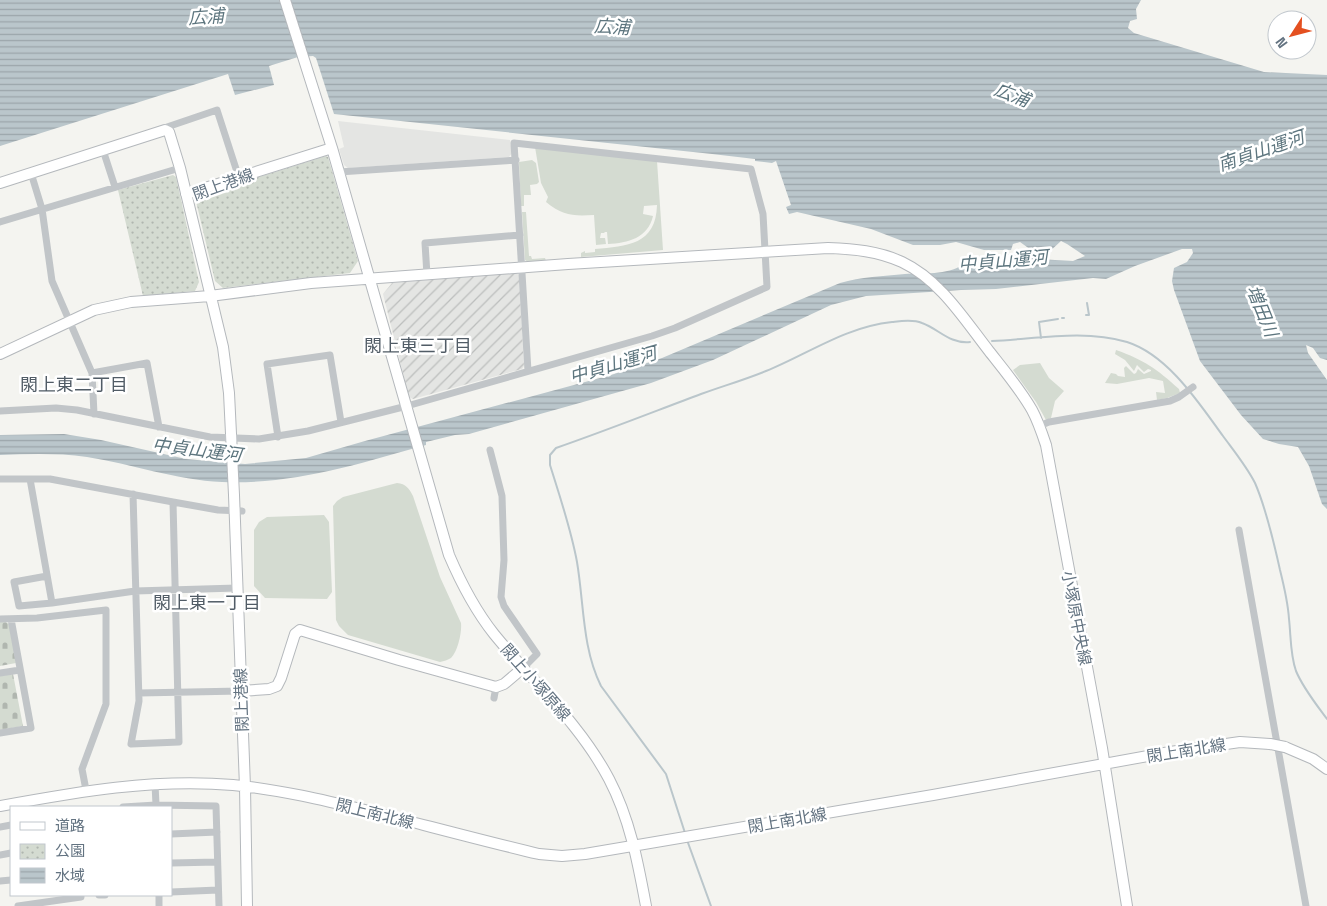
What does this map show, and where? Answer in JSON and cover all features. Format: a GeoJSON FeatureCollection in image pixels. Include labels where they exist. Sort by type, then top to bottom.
{"type":"FeatureCollection","features":[{"type":"Feature","properties":{"kind":"street"},"geometry":{"type":"LineString","coordinates":[[284,0],[332,148],[407,406]]}},
{"type":"Feature","properties":{"kind":"street"},"geometry":{"type":"LineString","coordinates":[[0,182],[167,130],[167,127],[217,110],[238,178]]}},
{"type":"Feature","properties":{"kind":"street"},"geometry":{"type":"LineString","coordinates":[[167,130],[180,168],[186,194]]}},
{"type":"Feature","properties":{"kind":"street"},"geometry":{"type":"LineString","coordinates":[[0,411],[56,408],[210,437],[259,439],[407,406],[660,334],[767,287],[763,214],[751,169],[514,143],[528,371]]}},
{"type":"Feature","properties":{"kind":"street","name":"閖上港線"},"geometry":{"type":"LineString","coordinates":[[247,906],[245,787],[237,588],[238,510],[234,495],[227,369],[186,194],[332,148]]}},
{"type":"Feature","properties":{"kind":"street"},"geometry":{"type":"LineString","coordinates":[[103,150],[115,187]]}},
{"type":"Feature","properties":{"kind":"street"},"geometry":{"type":"LineString","coordinates":[[339,172],[516,160]]}},
{"type":"Feature","properties":{"kind":"street"},"geometry":{"type":"LineString","coordinates":[[0,222],[180,168]]}},
{"type":"Feature","properties":{"kind":"street"},"geometry":{"type":"LineString","coordinates":[[31,173],[42,209],[52,281],[92,374],[94,414]]}},
{"type":"Feature","properties":{"kind":"street"},"geometry":{"type":"LineString","coordinates":[[427,274],[425,243],[520,235]]}},
{"type":"Feature","properties":{"kind":"street","name":"小塚原中央線"},"geometry":{"type":"LineString","coordinates":[[765,251],[828,248],[858,249],[876,252],[911,267],[947,298],[1024,397],[1039,426],[1050,464],[1104,764],[1127,906]]}},
{"type":"Feature","properties":{"kind":"street"},"geometry":{"type":"LineString","coordinates":[[0,354],[94,310],[112,305],[210,296],[310,283],[765,251]]}},
{"type":"Feature","properties":{"kind":"street"},"geometry":{"type":"LineString","coordinates":[[278,436],[267,364],[330,355],[341,422]]}},
{"type":"Feature","properties":{"kind":"street"},"geometry":{"type":"LineString","coordinates":[[92,374],[147,363],[159,427]]}},
{"type":"Feature","properties":{"kind":"street"},"geometry":{"type":"LineString","coordinates":[[1039,426],[1049,422],[1170,401],[1190,390]]}},
{"type":"Feature","properties":{"kind":"street","name":"閖上小塚原線"},"geometry":{"type":"LineString","coordinates":[[407,406],[449,555],[461,582],[475,608],[493,633],[574,726],[609,778],[621,805],[634,846],[646,906]]}},
{"type":"Feature","properties":{"kind":"street"},"geometry":{"type":"LineString","coordinates":[[139,693],[240,691],[269,689],[277,686],[295,634],[300,630],[496,687],[504,684],[537,654],[504,606],[501,597],[504,560],[502,496],[490,450]]}},
{"type":"Feature","properties":{"kind":"street"},"geometry":{"type":"LineString","coordinates":[[0,479],[68,482],[218,510],[238,510]]}},
{"type":"Feature","properties":{"kind":"street"},"geometry":{"type":"LineString","coordinates":[[30,479],[52,603]]}},
{"type":"Feature","properties":{"kind":"street"},"geometry":{"type":"LineString","coordinates":[[133,494],[139,693],[130,744],[179,742],[173,502]]}},
{"type":"Feature","properties":{"kind":"street"},"geometry":{"type":"LineString","coordinates":[[1239,530],[1306,906]]}},
{"type":"Feature","properties":{"kind":"street"},"geometry":{"type":"LineString","coordinates":[[48,576],[14,582],[19,606],[136,592],[237,588]]}},
{"type":"Feature","properties":{"kind":"street"},"geometry":{"type":"LineString","coordinates":[[0,619],[37,618],[106,610],[106,704],[82,768],[86,790]]}},
{"type":"Feature","properties":{"kind":"street"},"geometry":{"type":"LineString","coordinates":[[0,733],[31,728],[11,619]]}},
{"type":"Feature","properties":{"kind":"street"},"geometry":{"type":"LineString","coordinates":[[0,674],[20,670]]}},
{"type":"Feature","properties":{"kind":"street"},"geometry":{"type":"LineString","coordinates":[[494,698],[496,687]]}},
{"type":"Feature","properties":{"kind":"street","name":"閖上南北線"},"geometry":{"type":"LineString","coordinates":[[0,806],[25,804],[86,790],[155,784],[245,787],[316,798],[539,854],[562,856],[696,836],[1227,743],[1256,742],[1285,747],[1313,759],[1327,769]]}},
{"type":"Feature","properties":{"kind":"street"},"geometry":{"type":"LineString","coordinates":[[155,784],[156,805]]}},
{"type":"Feature","properties":{"kind":"street"},"geometry":{"type":"LineString","coordinates":[[140,806],[216,806],[219,906]]}},
{"type":"Feature","properties":{"kind":"street"},"geometry":{"type":"LineString","coordinates":[[172,834],[217,832]]}},
{"type":"Feature","properties":{"kind":"street"},"geometry":{"type":"LineString","coordinates":[[172,863],[218,862]]}},
{"type":"Feature","properties":{"kind":"street"},"geometry":{"type":"LineString","coordinates":[[172,892],[218,890]]}},
{"type":"Feature","properties":{"kind":"street"},"geometry":{"type":"LineString","coordinates":[[18,906],[80,896]]}},
{"type":"Feature","properties":{"kind":"shaded area"},"geometry":{"type":"Polygon","coordinates":[[[338,121],[510,140],[512,153],[509,157],[348,168],[344,165],[339,149],[344,147],[338,121]]]}},
{"type":"Feature","properties":{"kind":"shaded area"},"geometry":{"type":"Polygon","coordinates":[[[516,273],[519,275],[524,366],[522,369],[413,399],[409,397],[383,294],[392,283],[516,273]]]}},
{"type":"Feature","properties":{"kind":"green space"},"geometry":{"type":"Polygon","coordinates":[[[535,147],[657,161],[663,250],[581,257],[581,253],[585,251],[585,253],[595,252],[595,249],[638,241],[651,228],[657,205],[644,206],[643,214],[653,216],[647,230],[636,238],[630,241],[608,244],[607,232],[605,232],[601,233],[600,238],[605,238],[606,244],[596,245],[594,215],[563,213],[546,202],[548,197],[541,183],[535,147]]]}},
{"type":"Feature","properties":{"kind":"green space"},"geometry":{"type":"Polygon","coordinates":[[[326,156],[328,157],[358,261],[350,273],[223,288],[215,281],[195,197],[326,156]]]}},
{"type":"Feature","properties":{"kind":"green space"},"geometry":{"type":"Polygon","coordinates":[[[532,160],[536,163],[539,182],[530,185],[531,195],[524,195],[524,206],[521,206],[519,162],[532,160]]]}},
{"type":"Feature","properties":{"kind":"green space"},"geometry":{"type":"Polygon","coordinates":[[[173,175],[176,177],[199,282],[195,291],[143,296],[118,190],[173,175]]]}},
{"type":"Feature","properties":{"kind":"green space"},"geometry":{"type":"Polygon","coordinates":[[[522,212],[526,212],[529,256],[532,259],[545,258],[546,261],[528,262],[525,260],[522,212]]]}},
{"type":"Feature","properties":{"kind":"green space"},"geometry":{"type":"Polygon","coordinates":[[[1116,350],[1150,366],[1179,389],[1180,393],[1157,400],[1156,392],[1165,393],[1163,381],[1149,378],[1117,384],[1105,383],[1111,373],[1125,377],[1124,368],[1126,366],[1134,374],[1138,369],[1144,374],[1151,371],[1148,369],[1144,372],[1137,365],[1134,371],[1125,360],[1115,354],[1116,350]]]}},
{"type":"Feature","properties":{"kind":"green space"},"geometry":{"type":"Polygon","coordinates":[[[1040,363],[1049,378],[1064,391],[1055,401],[1051,418],[1046,420],[1036,402],[1013,370],[1020,365],[1040,363]]]}},
{"type":"Feature","properties":{"kind":"green space"},"geometry":{"type":"Polygon","coordinates":[[[397,483],[407,487],[413,496],[440,577],[461,623],[456,651],[451,658],[440,662],[348,635],[336,620],[333,506],[343,497],[397,483]]]}},
{"type":"Feature","properties":{"kind":"green space"},"geometry":{"type":"Polygon","coordinates":[[[324,515],[329,522],[332,592],[327,599],[265,598],[254,586],[254,530],[259,522],[267,517],[324,515]]]}},
{"type":"Feature","properties":{"kind":"green space"},"geometry":{"type":"Polygon","coordinates":[[[0,622],[6,622],[10,625],[16,663],[0,666],[0,622]]]}},
{"type":"Feature","properties":{"kind":"green space"},"geometry":{"type":"Polygon","coordinates":[[[13,674],[23,726],[0,730],[0,676],[13,674]]]}},
{"type":"Feature","properties":{"kind":"water"},"geometry":{"type":"Polygon","coordinates":[[[0,0],[1141,0],[1136,9],[1137,19],[1130,21],[1128,28],[1134,33],[1264,72],[1327,75],[1327,360],[1320,358],[1313,348],[1306,345],[1308,353],[1327,380],[1327,509],[1322,504],[1309,466],[1298,447],[1263,439],[1241,415],[1200,361],[1172,281],[1174,268],[1187,262],[1193,253],[1192,249],[1182,249],[1106,279],[1093,278],[996,289],[866,296],[831,305],[713,360],[651,383],[469,434],[455,435],[426,442],[426,445],[300,477],[248,482],[205,481],[87,457],[54,454],[0,455],[0,435],[64,434],[101,440],[186,459],[245,464],[306,458],[611,375],[662,358],[840,283],[872,277],[942,272],[962,265],[966,268],[983,266],[996,261],[1006,254],[1037,259],[1073,261],[1085,256],[1061,241],[1048,253],[1034,252],[1020,242],[1013,244],[1011,250],[984,250],[956,242],[940,245],[913,245],[871,229],[797,212],[789,214],[786,207],[791,205],[776,161],[772,163],[712,154],[334,114],[316,58],[313,56],[298,57],[269,66],[274,85],[235,95],[228,74],[0,146],[0,0]]]}},
{"type":"Feature","properties":{"kind":"waterway"},"geometry":{"type":"LineString","coordinates":[[1086,315],[1089,315],[1087,303]]}},
{"type":"Feature","properties":{"kind":"waterway"},"geometry":{"type":"LineString","coordinates":[[1041,338],[1039,322],[1058,319]]}},
{"type":"Feature","properties":{"kind":"waterway"},"geometry":{"type":"LineString","coordinates":[[685,833],[666,774],[601,686],[595,671],[584,625],[575,550],[550,465],[550,455],[556,448],[758,374],[858,329],[899,321],[915,321],[956,341],[970,342]]}},
{"type":"Feature","properties":{"kind":"waterway"},"geometry":{"type":"LineString","coordinates":[[992,341],[1077,335],[1111,338],[1127,342],[1142,348],[1156,358],[1193,395],[1240,459],[1255,483],[1263,503],[1284,588],[1294,665],[1306,690],[1327,719]]}},
{"type":"Feature","properties":{"kind":"waterway"},"geometry":{"type":"LineString","coordinates":[[687,840],[711,906]]}},
{"type":"Feature","properties":{"kind":"district","name":"閖上東三丁目"},"geometry":{"type":"Point","coordinates":[418,346]}},
{"type":"Feature","properties":{"kind":"district","name":"閖上東二丁目"},"geometry":{"type":"Point","coordinates":[74,385]}},
{"type":"Feature","properties":{"kind":"district","name":"閖上東一丁目"},"geometry":{"type":"Point","coordinates":[207,603]}},
{"type":"Feature","properties":{"kind":"water label","name":"広浦"},"geometry":{"type":"Point","coordinates":[206,17]}},
{"type":"Feature","properties":{"kind":"water label","name":"広浦"},"geometry":{"type":"Point","coordinates":[612,27]}},
{"type":"Feature","properties":{"kind":"water label","name":"広浦"},"geometry":{"type":"Point","coordinates":[1012,95]}},
{"type":"Feature","properties":{"kind":"water label","name":"南貞山運河"},"geometry":{"type":"Point","coordinates":[1261,151]}},
{"type":"Feature","properties":{"kind":"water label","name":"中貞山運河"},"geometry":{"type":"Point","coordinates":[1003,261]}},
{"type":"Feature","properties":{"kind":"water label","name":"増田川"},"geometry":{"type":"Point","coordinates":[1262,311]}},
{"type":"Feature","properties":{"kind":"water label","name":"中貞山運河"},"geometry":{"type":"Point","coordinates":[613,365]}},
{"type":"Feature","properties":{"kind":"water label","name":"中貞山運河"},"geometry":{"type":"Point","coordinates":[197,450]}}]}
